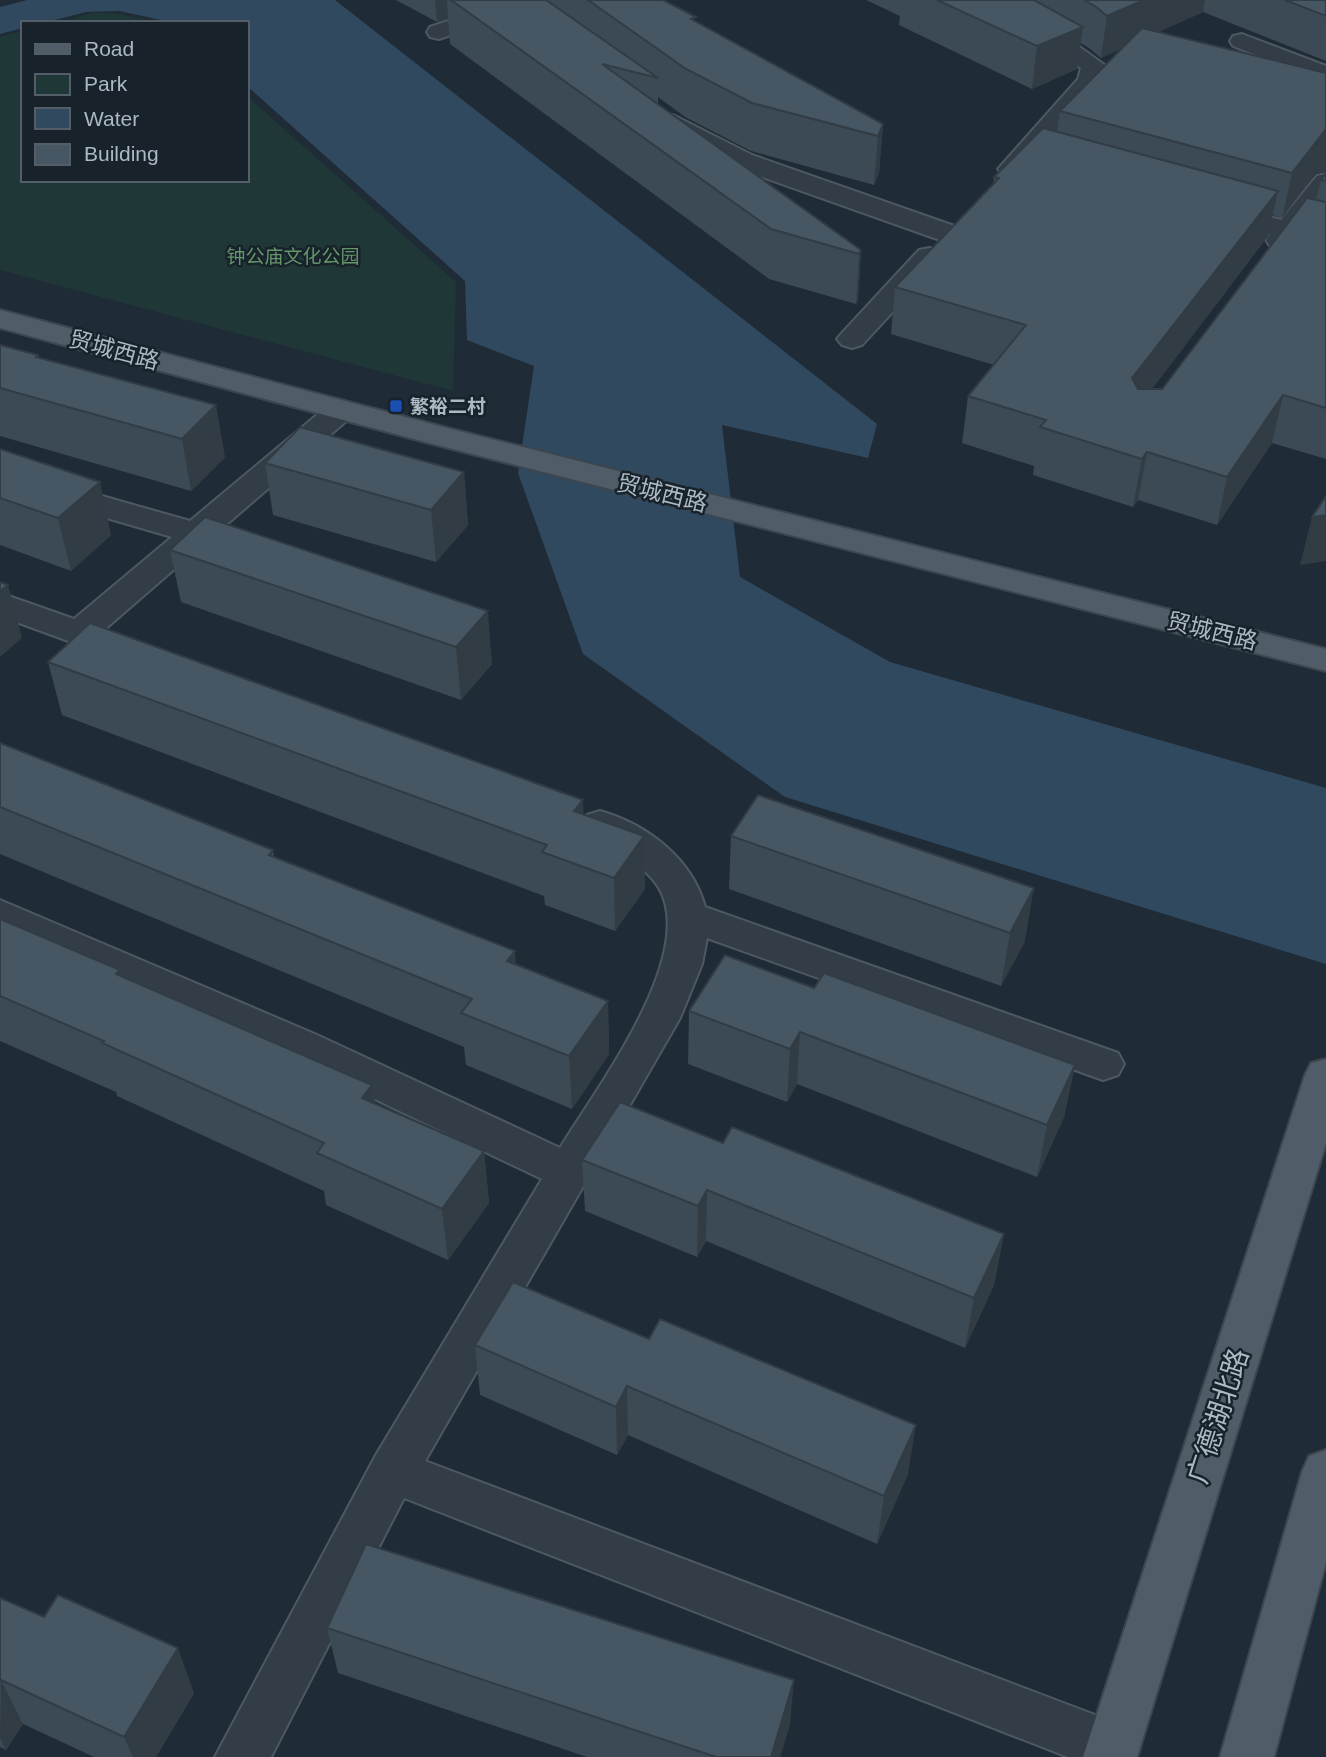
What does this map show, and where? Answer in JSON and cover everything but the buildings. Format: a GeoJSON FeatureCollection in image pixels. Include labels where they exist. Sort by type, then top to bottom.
{"type":"FeatureCollection","features":[{"type":"Feature","properties":{"kind":"main road","name":"贸城西路"},"geometry":{"type":"LineString","coordinates":[[0,319],[440,436],[1326,660]]}},
{"type":"Feature","properties":{"kind":"main road","name":"广德湖北路"},"geometry":{"type":"LineString","coordinates":[[1112,1753],[1326,1075]]}},
{"type":"Feature","properties":{"kind":"main road"},"geometry":{"type":"LineString","coordinates":[[1247,1757],[1326,1472]]}},
{"type":"Feature","properties":{"kind":"lane"},"geometry":{"type":"LineString","coordinates":[[439,32],[509,3],[547,0]]}},
{"type":"Feature","properties":{"kind":"lane"},"geometry":{"type":"LineString","coordinates":[[978,0],[1054,40],[1094,66],[1090,81],[995,187]]}},
{"type":"Feature","properties":{"kind":"lane"},"geometry":{"type":"LineString","coordinates":[[509,3],[540,25]]}},
{"type":"Feature","properties":{"kind":"lane"},"geometry":{"type":"LineString","coordinates":[[1241,41],[1326,75]]}},
{"type":"Feature","properties":{"kind":"lane"},"geometry":{"type":"LineString","coordinates":[[652,108],[675,124],[743,161],[843,199],[959,225],[852,339]]}},
{"type":"Feature","properties":{"kind":"lane"},"geometry":{"type":"LineString","coordinates":[[1022,158],[1048,165]]}},
{"type":"Feature","properties":{"kind":"lane"},"geometry":{"type":"LineString","coordinates":[[1263,264],[1326,182]]}},
{"type":"Feature","properties":{"kind":"lane"},"geometry":{"type":"LineString","coordinates":[[1194,205],[1326,241]]}},
{"type":"Feature","properties":{"kind":"lane"},"geometry":{"type":"LineString","coordinates":[[79,632],[341,410]]}},
{"type":"Feature","properties":{"kind":"lane"},"geometry":{"type":"LineString","coordinates":[[0,477],[274,555]]}},
{"type":"Feature","properties":{"kind":"lane"},"geometry":{"type":"LineString","coordinates":[[0,604],[156,660]]}},
{"type":"Feature","properties":{"kind":"lane"},"geometry":{"type":"LineString","coordinates":[[242,1757],[393,1471],[660,1018],[687,947],[686,904],[668,867],[630,838],[567,810]]}},
{"type":"Feature","properties":{"kind":"lane"},"geometry":{"type":"LineString","coordinates":[[0,914],[302,1046],[569,1172]]}},
{"type":"Feature","properties":{"kind":"lane"},"geometry":{"type":"LineString","coordinates":[[687,915],[1104,1064]]}},
{"type":"Feature","properties":{"kind":"lane"},"geometry":{"type":"LineString","coordinates":[[393,1471],[1112,1753]]}},
{"type":"Feature","properties":{"kind":"green space"},"geometry":{"type":"Polygon","coordinates":[[[93,13],[115,13],[153,21],[63,21],[93,13]]]}},
{"type":"Feature","properties":{"kind":"green space","name":"钟公庙文化公园"},"geometry":{"type":"Polygon","coordinates":[[[21,32],[21,182],[248,182],[248,97],[456,282],[453,391],[0,270],[0,37],[21,32]]]}},
{"type":"Feature","properties":{"kind":"water"},"geometry":{"type":"Polygon","coordinates":[[[27,0],[335,0],[877,424],[868,458],[722,425],[740,577],[890,662],[1326,788],[1326,964],[785,797],[583,654],[518,473],[534,366],[467,340],[465,281],[248,87],[248,21],[166,21],[119,11],[86,12],[51,21],[21,21],[21,29],[0,34],[0,7],[27,0]]]}},
{"type":"Feature","properties":{"kind":"place","name":"繁裕二村"},"geometry":{"type":"Point","coordinates":[396,406]}}]}
